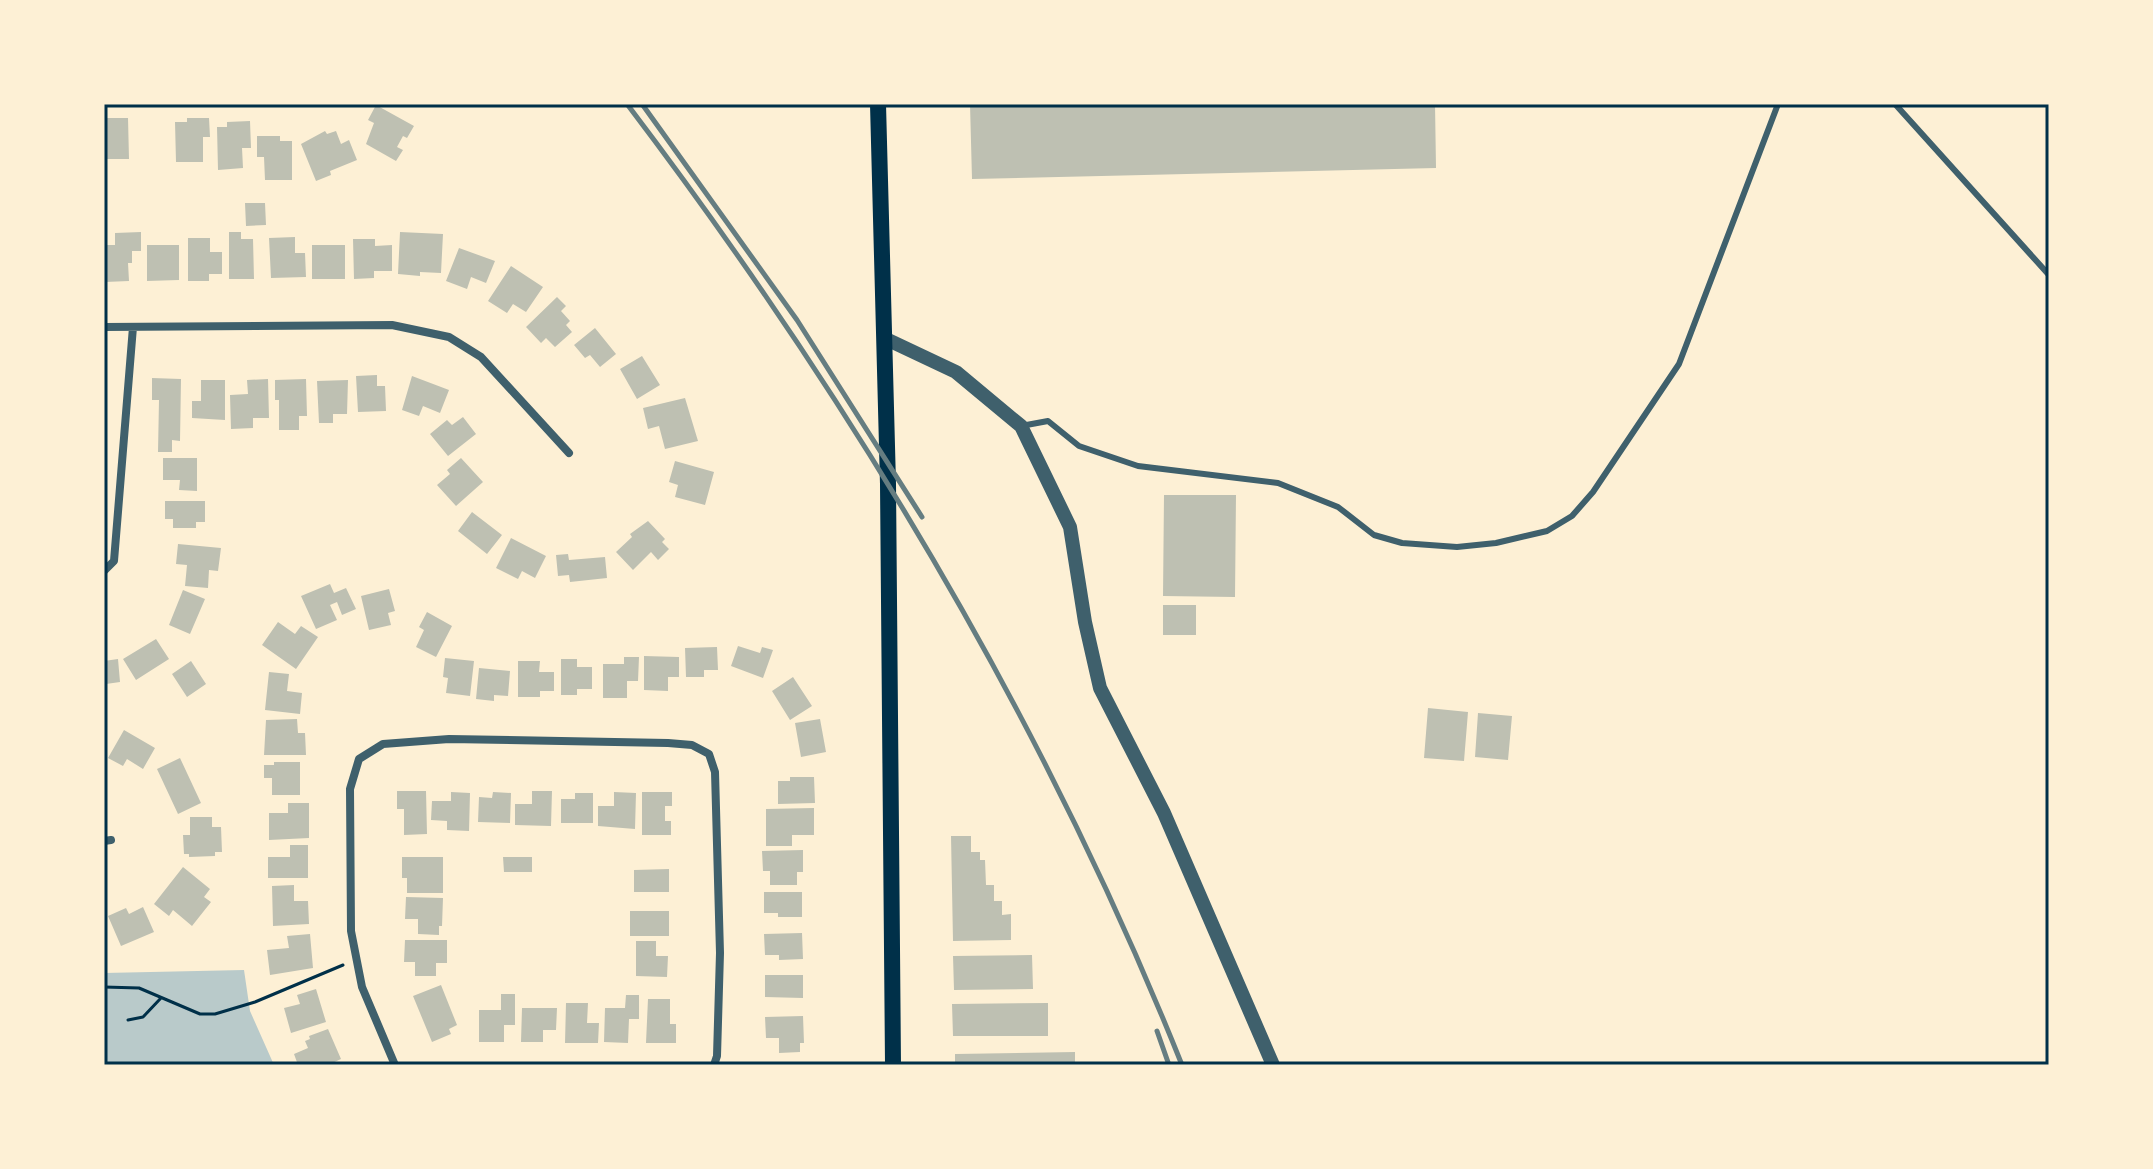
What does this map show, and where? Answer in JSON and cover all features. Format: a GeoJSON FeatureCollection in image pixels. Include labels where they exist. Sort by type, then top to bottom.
{"type":"FeatureCollection","features":[{"type":"Feature","properties":{"kind":"main road"},"geometry":{"type":"LineString","coordinates":[[878,104],[893,1065]]}},
{"type":"Feature","properties":{"kind":"street"},"geometry":{"type":"LineString","coordinates":[[104,327],[392,325],[449,337],[481,357],[569,453]]}},
{"type":"Feature","properties":{"kind":"street"},"geometry":{"type":"LineString","coordinates":[[104,571],[114,561],[133,327]]}},
{"type":"Feature","properties":{"kind":"street"},"geometry":{"type":"LineString","coordinates":[[884,338],[956,372],[1021,426],[1070,527],[1085,622],[1100,688],[1164,813],[1273,1065]]}},
{"type":"Feature","properties":{"kind":"street"},"geometry":{"type":"LineString","coordinates":[[395,1065],[362,987],[351,931],[350,789],[359,759],[383,744],[449,739],[668,743],[692,745],[709,754],[715,772],[720,953],[717,1056],[714,1065]]}},
{"type":"Feature","properties":{"kind":"lane"},"geometry":{"type":"LineString","coordinates":[[1021,426],[1048,421],[1079,446],[1138,466],[1278,483],[1338,507],[1374,535],[1402,543],[1457,547],[1496,543],[1547,531],[1572,516],[1593,492],[1679,364],[1778,104]]}},
{"type":"Feature","properties":{"kind":"lane"},"geometry":{"type":"LineString","coordinates":[[1895,104],[2049,275]]}},
{"type":"Feature","properties":{"kind":"path"},"geometry":{"type":"LineString","coordinates":[[104,987],[139,988],[200,1014],[215,1014],[255,1002],[358,959]]}},
{"type":"Feature","properties":{"kind":"path"},"geometry":{"type":"LineString","coordinates":[[128,1020],[143,1017],[161,998]]}},
{"type":"Feature","properties":{"kind":"shaded area"},"geometry":{"type":"Polygon","coordinates":[[[244,970],[250,1011],[274,1065],[104,1065],[104,973],[244,970]]]}},
{"type":"Feature","properties":{"kind":"building"},"geometry":{"type":"Polygon","coordinates":[[[970,104],[1435,104],[1436,168],[972,179],[970,104]]]}},
{"type":"Feature","properties":{"kind":"building"},"geometry":{"type":"Polygon","coordinates":[[[376,105],[414,126],[397,147],[403,150],[396,161],[366,144],[374,123],[368,120],[376,105]]]}},
{"type":"Feature","properties":{"kind":"building"},"geometry":{"type":"Polygon","coordinates":[[[106,118],[128,118],[129,159],[107,159],[104,149],[106,118]]]}},
{"type":"Feature","properties":{"kind":"building"},"geometry":{"type":"Polygon","coordinates":[[[187,118],[209,118],[210,137],[203,137],[203,162],[176,162],[175,122],[187,122],[187,118]]]}},
{"type":"Feature","properties":{"kind":"building"},"geometry":{"type":"Polygon","coordinates":[[[250,121],[251,148],[242,148],[243,168],[218,170],[217,127],[227,127],[227,122],[250,121]]]}},
{"type":"Feature","properties":{"kind":"building"},"geometry":{"type":"Polygon","coordinates":[[[325,131],[327,134],[336,131],[341,144],[349,140],[357,160],[330,171],[331,175],[316,181],[301,144],[325,131]]]}},
{"type":"Feature","properties":{"kind":"building"},"geometry":{"type":"Polygon","coordinates":[[[257,136],[280,136],[280,141],[292,141],[292,180],[265,180],[264,157],[257,157],[257,136]]]}},
{"type":"Feature","properties":{"kind":"building"},"geometry":{"type":"Polygon","coordinates":[[[245,203],[265,203],[266,225],[246,226],[245,203]]]}},
{"type":"Feature","properties":{"kind":"building"},"geometry":{"type":"Polygon","coordinates":[[[141,232],[141,251],[132,251],[132,263],[128,263],[129,281],[105,282],[105,245],[115,245],[115,233],[141,232]]]}},
{"type":"Feature","properties":{"kind":"building"},"geometry":{"type":"Polygon","coordinates":[[[229,232],[241,232],[241,239],[253,239],[254,279],[229,279],[229,232]]]}},
{"type":"Feature","properties":{"kind":"building"},"geometry":{"type":"Polygon","coordinates":[[[400,232],[443,234],[441,273],[420,272],[420,276],[398,274],[400,232]]]}},
{"type":"Feature","properties":{"kind":"building"},"geometry":{"type":"Polygon","coordinates":[[[295,237],[295,253],[305,253],[306,277],[271,278],[269,238],[295,237]]]}},
{"type":"Feature","properties":{"kind":"building"},"geometry":{"type":"Polygon","coordinates":[[[188,238],[210,238],[210,252],[222,252],[222,274],[209,274],[209,281],[188,281],[188,238]]]}},
{"type":"Feature","properties":{"kind":"building"},"geometry":{"type":"Polygon","coordinates":[[[353,239],[375,239],[375,246],[392,245],[392,271],[374,271],[374,278],[354,279],[353,239]]]}},
{"type":"Feature","properties":{"kind":"building"},"geometry":{"type":"Polygon","coordinates":[[[147,245],[179,245],[179,280],[147,281],[147,245]]]}},
{"type":"Feature","properties":{"kind":"building"},"geometry":{"type":"Polygon","coordinates":[[[312,245],[345,245],[345,279],[312,279],[312,245]]]}},
{"type":"Feature","properties":{"kind":"building"},"geometry":{"type":"Polygon","coordinates":[[[459,248],[495,261],[486,283],[471,277],[467,289],[446,281],[459,248]]]}},
{"type":"Feature","properties":{"kind":"building"},"geometry":{"type":"Polygon","coordinates":[[[511,266],[543,287],[526,312],[513,304],[507,313],[488,301],[511,266]]]}},
{"type":"Feature","properties":{"kind":"building"},"geometry":{"type":"Polygon","coordinates":[[[557,297],[566,306],[561,311],[570,321],[566,325],[572,332],[555,347],[546,338],[541,343],[526,327],[557,297]]]}},
{"type":"Feature","properties":{"kind":"building"},"geometry":{"type":"Polygon","coordinates":[[[595,328],[616,354],[600,367],[590,355],[585,358],[574,345],[595,328]]]}},
{"type":"Feature","properties":{"kind":"building"},"geometry":{"type":"Polygon","coordinates":[[[642,356],[660,385],[637,399],[620,369],[642,356]]]}},
{"type":"Feature","properties":{"kind":"building"},"geometry":{"type":"Polygon","coordinates":[[[377,375],[377,386],[385,386],[386,411],[358,412],[356,376],[377,375]]]}},
{"type":"Feature","properties":{"kind":"building"},"geometry":{"type":"Polygon","coordinates":[[[412,376],[449,390],[440,413],[423,406],[419,416],[402,410],[412,376]]]}},
{"type":"Feature","properties":{"kind":"building"},"geometry":{"type":"Polygon","coordinates":[[[152,378],[181,379],[180,441],[172,440],[172,452],[158,452],[159,400],[152,400],[152,378]]]}},
{"type":"Feature","properties":{"kind":"building"},"geometry":{"type":"Polygon","coordinates":[[[268,379],[269,418],[253,418],[253,428],[231,429],[230,395],[248,394],[247,380],[268,379]]]}},
{"type":"Feature","properties":{"kind":"building"},"geometry":{"type":"Polygon","coordinates":[[[306,379],[307,416],[299,416],[299,430],[279,430],[275,380],[306,379]]]}},
{"type":"Feature","properties":{"kind":"building"},"geometry":{"type":"Polygon","coordinates":[[[201,380],[225,380],[225,420],[192,418],[192,401],[201,401],[201,380]]]}},
{"type":"Feature","properties":{"kind":"building"},"geometry":{"type":"Polygon","coordinates":[[[348,380],[347,414],[333,414],[333,423],[319,423],[317,381],[348,380]]]}},
{"type":"Feature","properties":{"kind":"building"},"geometry":{"type":"Polygon","coordinates":[[[685,398],[698,441],[665,449],[659,426],[648,429],[643,408],[685,398]]]}},
{"type":"Feature","properties":{"kind":"building"},"geometry":{"type":"Polygon","coordinates":[[[463,417],[476,434],[448,456],[430,434],[447,420],[452,425],[463,417]]]}},
{"type":"Feature","properties":{"kind":"building"},"geometry":{"type":"Polygon","coordinates":[[[163,458],[197,458],[197,491],[179,490],[180,480],[163,480],[163,458]]]}},
{"type":"Feature","properties":{"kind":"building"},"geometry":{"type":"Polygon","coordinates":[[[461,458],[483,482],[456,506],[437,485],[450,474],[447,470],[461,458]]]}},
{"type":"Feature","properties":{"kind":"building"},"geometry":{"type":"Polygon","coordinates":[[[675,461],[714,472],[705,505],[675,497],[678,485],[669,482],[675,461]]]}},
{"type":"Feature","properties":{"kind":"building"},"geometry":{"type":"Polygon","coordinates":[[[1164,495],[1236,495],[1235,597],[1163,596],[1164,495]]]}},
{"type":"Feature","properties":{"kind":"building"},"geometry":{"type":"Polygon","coordinates":[[[165,501],[205,501],[205,522],[196,522],[196,528],[173,528],[173,519],[165,519],[165,501]]]}},
{"type":"Feature","properties":{"kind":"building"},"geometry":{"type":"Polygon","coordinates":[[[472,512],[502,535],[487,554],[458,531],[472,512]]]}},
{"type":"Feature","properties":{"kind":"building"},"geometry":{"type":"Polygon","coordinates":[[[648,521],[665,539],[662,542],[669,549],[658,560],[651,552],[633,570],[616,552],[632,537],[630,534],[648,521]]]}},
{"type":"Feature","properties":{"kind":"building"},"geometry":{"type":"Polygon","coordinates":[[[511,538],[546,556],[535,578],[522,571],[518,579],[496,568],[511,538]]]}},
{"type":"Feature","properties":{"kind":"building"},"geometry":{"type":"Polygon","coordinates":[[[178,544],[221,548],[218,571],[209,570],[208,588],[185,586],[187,565],[176,564],[178,544]]]}},
{"type":"Feature","properties":{"kind":"building"},"geometry":{"type":"Polygon","coordinates":[[[568,554],[569,560],[605,557],[607,578],[570,582],[569,575],[558,576],[556,555],[568,554]]]}},
{"type":"Feature","properties":{"kind":"building"},"geometry":{"type":"Polygon","coordinates":[[[330,584],[334,593],[346,588],[356,609],[342,615],[337,602],[330,605],[337,620],[316,629],[301,596],[330,584]]]}},
{"type":"Feature","properties":{"kind":"building"},"geometry":{"type":"Polygon","coordinates":[[[389,589],[395,611],[388,613],[391,625],[369,630],[361,596],[389,589]]]}},
{"type":"Feature","properties":{"kind":"building"},"geometry":{"type":"Polygon","coordinates":[[[183,590],[205,599],[190,634],[169,625],[183,590]]]}},
{"type":"Feature","properties":{"kind":"building"},"geometry":{"type":"Polygon","coordinates":[[[1163,605],[1196,605],[1196,635],[1163,635],[1163,605]]]}},
{"type":"Feature","properties":{"kind":"building"},"geometry":{"type":"Polygon","coordinates":[[[427,612],[452,626],[436,657],[416,647],[424,630],[419,627],[427,612]]]}},
{"type":"Feature","properties":{"kind":"building"},"geometry":{"type":"Polygon","coordinates":[[[278,622],[295,634],[301,626],[318,637],[296,669],[262,645],[278,622]]]}},
{"type":"Feature","properties":{"kind":"building"},"geometry":{"type":"Polygon","coordinates":[[[156,639],[169,659],[136,680],[123,659],[156,639]]]}},
{"type":"Feature","properties":{"kind":"building"},"geometry":{"type":"Polygon","coordinates":[[[738,646],[760,653],[762,647],[773,650],[763,678],[731,666],[738,646]]]}},
{"type":"Feature","properties":{"kind":"building"},"geometry":{"type":"Polygon","coordinates":[[[717,647],[718,670],[704,670],[704,677],[686,677],[685,648],[717,647]]]}},
{"type":"Feature","properties":{"kind":"building"},"geometry":{"type":"Polygon","coordinates":[[[644,656],[679,657],[679,677],[668,677],[668,691],[644,690],[644,656]]]}},
{"type":"Feature","properties":{"kind":"building"},"geometry":{"type":"Polygon","coordinates":[[[624,657],[639,657],[638,681],[627,681],[627,698],[603,698],[603,664],[624,664],[624,657]]]}},
{"type":"Feature","properties":{"kind":"building"},"geometry":{"type":"Polygon","coordinates":[[[445,658],[474,661],[470,696],[446,693],[448,678],[443,677],[445,658]]]}},
{"type":"Feature","properties":{"kind":"building"},"geometry":{"type":"Polygon","coordinates":[[[118,659],[120,682],[106,684],[104,661],[118,659]]]}},
{"type":"Feature","properties":{"kind":"building"},"geometry":{"type":"Polygon","coordinates":[[[561,659],[577,659],[577,667],[592,667],[592,689],[577,689],[577,695],[561,695],[561,659]]]}},
{"type":"Feature","properties":{"kind":"building"},"geometry":{"type":"Polygon","coordinates":[[[191,661],[206,684],[187,697],[172,674],[191,661]]]}},
{"type":"Feature","properties":{"kind":"building"},"geometry":{"type":"Polygon","coordinates":[[[518,661],[540,661],[539,672],[554,672],[554,691],[540,691],[540,697],[518,697],[518,661]]]}},
{"type":"Feature","properties":{"kind":"building"},"geometry":{"type":"Polygon","coordinates":[[[479,668],[510,671],[508,696],[494,695],[494,701],[476,699],[479,668]]]}},
{"type":"Feature","properties":{"kind":"building"},"geometry":{"type":"Polygon","coordinates":[[[269,672],[289,674],[287,691],[302,693],[300,714],[265,710],[269,672]]]}},
{"type":"Feature","properties":{"kind":"building"},"geometry":{"type":"Polygon","coordinates":[[[793,677],[812,706],[790,720],[772,691],[793,677]]]}},
{"type":"Feature","properties":{"kind":"building"},"geometry":{"type":"Polygon","coordinates":[[[1428,708],[1468,712],[1464,761],[1424,758],[1428,708]]]}},
{"type":"Feature","properties":{"kind":"building"},"geometry":{"type":"Polygon","coordinates":[[[1478,713],[1512,716],[1508,760],[1475,757],[1478,713]]]}},
{"type":"Feature","properties":{"kind":"building"},"geometry":{"type":"Polygon","coordinates":[[[297,719],[298,733],[305,733],[306,755],[264,755],[266,720],[297,719]]]}},
{"type":"Feature","properties":{"kind":"building"},"geometry":{"type":"Polygon","coordinates":[[[820,719],[826,752],[801,757],[795,723],[820,719]]]}},
{"type":"Feature","properties":{"kind":"building"},"geometry":{"type":"Polygon","coordinates":[[[124,730],[155,748],[143,769],[127,759],[123,766],[108,758],[124,730]]]}},
{"type":"Feature","properties":{"kind":"building"},"geometry":{"type":"Polygon","coordinates":[[[180,758],[201,803],[178,814],[157,769],[180,758]]]}},
{"type":"Feature","properties":{"kind":"building"},"geometry":{"type":"Polygon","coordinates":[[[274,762],[300,762],[300,795],[272,795],[272,778],[264,778],[264,765],[274,765],[274,762]]]}},
{"type":"Feature","properties":{"kind":"building"},"geometry":{"type":"Polygon","coordinates":[[[790,777],[814,777],[815,803],[778,804],[778,781],[790,781],[790,777]]]}},
{"type":"Feature","properties":{"kind":"building"},"geometry":{"type":"Polygon","coordinates":[[[397,791],[426,791],[427,834],[404,835],[404,809],[397,809],[397,791]]]}},
{"type":"Feature","properties":{"kind":"building"},"geometry":{"type":"Polygon","coordinates":[[[532,791],[552,791],[551,826],[515,825],[515,804],[532,804],[532,791]]]}},
{"type":"Feature","properties":{"kind":"building"},"geometry":{"type":"Polygon","coordinates":[[[451,792],[470,793],[469,831],[447,830],[447,821],[431,820],[432,801],[451,801],[451,792]]]}},
{"type":"Feature","properties":{"kind":"building"},"geometry":{"type":"Polygon","coordinates":[[[493,792],[511,793],[510,823],[478,822],[479,797],[492,798],[493,792]]]}},
{"type":"Feature","properties":{"kind":"building"},"geometry":{"type":"Polygon","coordinates":[[[614,792],[636,793],[635,829],[598,826],[598,806],[614,806],[614,792]]]}},
{"type":"Feature","properties":{"kind":"building"},"geometry":{"type":"Polygon","coordinates":[[[642,792],[672,792],[672,806],[665,806],[665,821],[671,821],[671,835],[642,835],[642,792]]]}},
{"type":"Feature","properties":{"kind":"building"},"geometry":{"type":"Polygon","coordinates":[[[575,793],[593,793],[593,823],[561,823],[561,799],[575,799],[575,793]]]}},
{"type":"Feature","properties":{"kind":"building"},"geometry":{"type":"Polygon","coordinates":[[[288,803],[309,803],[309,838],[269,840],[269,813],[288,813],[288,803]]]}},
{"type":"Feature","properties":{"kind":"building"},"geometry":{"type":"Polygon","coordinates":[[[814,808],[814,835],[792,835],[792,846],[766,846],[766,809],[814,808]]]}},
{"type":"Feature","properties":{"kind":"building"},"geometry":{"type":"Polygon","coordinates":[[[190,817],[212,817],[212,827],[221,827],[222,852],[215,852],[215,856],[189,857],[189,854],[184,854],[183,835],[190,835],[190,817]]]}},
{"type":"Feature","properties":{"kind":"building"},"geometry":{"type":"Polygon","coordinates":[[[951,836],[971,836],[971,852],[980,852],[980,860],[985,860],[986,885],[994,885],[994,901],[1002,901],[1002,915],[1011,914],[1011,940],[953,941],[951,836]]]}},
{"type":"Feature","properties":{"kind":"building"},"geometry":{"type":"Polygon","coordinates":[[[290,845],[308,845],[308,878],[268,878],[268,857],[290,857],[290,845]]]}},
{"type":"Feature","properties":{"kind":"building"},"geometry":{"type":"Polygon","coordinates":[[[803,850],[803,872],[797,872],[797,885],[770,885],[770,871],[763,871],[762,851],[803,850]]]}},
{"type":"Feature","properties":{"kind":"building"},"geometry":{"type":"Polygon","coordinates":[[[402,857],[443,857],[443,893],[407,893],[407,878],[402,878],[402,857]]]}},
{"type":"Feature","properties":{"kind":"building"},"geometry":{"type":"Polygon","coordinates":[[[503,857],[532,857],[532,872],[504,872],[503,857]]]}},
{"type":"Feature","properties":{"kind":"building"},"geometry":{"type":"Polygon","coordinates":[[[183,867],[210,889],[204,897],[211,902],[192,926],[173,910],[169,916],[154,904],[183,867]]]}},
{"type":"Feature","properties":{"kind":"building"},"geometry":{"type":"Polygon","coordinates":[[[669,869],[669,892],[634,892],[634,870],[669,869]]]}},
{"type":"Feature","properties":{"kind":"building"},"geometry":{"type":"Polygon","coordinates":[[[294,885],[294,901],[308,901],[309,924],[273,926],[272,886],[294,885]]]}},
{"type":"Feature","properties":{"kind":"building"},"geometry":{"type":"Polygon","coordinates":[[[764,892],[802,892],[802,917],[778,917],[778,913],[764,913],[764,892]]]}},
{"type":"Feature","properties":{"kind":"building"},"geometry":{"type":"Polygon","coordinates":[[[406,897],[443,898],[439,935],[418,934],[418,919],[405,919],[406,897]]]}},
{"type":"Feature","properties":{"kind":"building"},"geometry":{"type":"Polygon","coordinates":[[[143,907],[154,932],[121,946],[108,916],[126,908],[129,914],[143,907]]]}},
{"type":"Feature","properties":{"kind":"building"},"geometry":{"type":"Polygon","coordinates":[[[630,911],[669,911],[669,936],[630,936],[630,911]]]}},
{"type":"Feature","properties":{"kind":"building"},"geometry":{"type":"Polygon","coordinates":[[[802,933],[803,959],[779,960],[779,955],[765,955],[764,934],[802,933]]]}},
{"type":"Feature","properties":{"kind":"building"},"geometry":{"type":"Polygon","coordinates":[[[310,934],[313,968],[270,975],[267,950],[289,948],[287,936],[310,934]]]}},
{"type":"Feature","properties":{"kind":"building"},"geometry":{"type":"Polygon","coordinates":[[[405,940],[447,940],[447,963],[436,963],[436,976],[415,976],[415,962],[404,962],[405,940]]]}},
{"type":"Feature","properties":{"kind":"building"},"geometry":{"type":"Polygon","coordinates":[[[636,941],[656,941],[656,956],[668,956],[667,977],[636,976],[636,941]]]}},
{"type":"Feature","properties":{"kind":"building"},"geometry":{"type":"Polygon","coordinates":[[[1032,955],[1033,989],[954,990],[953,956],[1032,955]]]}},
{"type":"Feature","properties":{"kind":"building"},"geometry":{"type":"Polygon","coordinates":[[[765,975],[803,975],[803,998],[765,997],[765,975]]]}},
{"type":"Feature","properties":{"kind":"building"},"geometry":{"type":"Polygon","coordinates":[[[441,985],[457,1025],[449,1029],[451,1034],[432,1042],[413,996],[441,985]]]}},
{"type":"Feature","properties":{"kind":"building"},"geometry":{"type":"Polygon","coordinates":[[[316,989],[326,1022],[291,1033],[284,1008],[300,1004],[297,995],[316,989]]]}},
{"type":"Feature","properties":{"kind":"building"},"geometry":{"type":"Polygon","coordinates":[[[501,994],[515,994],[515,1025],[504,1025],[504,1042],[479,1042],[479,1010],[501,1010],[501,994]]]}},
{"type":"Feature","properties":{"kind":"building"},"geometry":{"type":"Polygon","coordinates":[[[626,995],[639,995],[639,1019],[629,1019],[628,1043],[604,1042],[605,1008],[625,1008],[626,995]]]}},
{"type":"Feature","properties":{"kind":"building"},"geometry":{"type":"Polygon","coordinates":[[[648,999],[670,999],[670,1024],[676,1024],[676,1043],[646,1043],[648,999]]]}},
{"type":"Feature","properties":{"kind":"building"},"geometry":{"type":"Polygon","coordinates":[[[566,1003],[588,1003],[587,1023],[599,1023],[598,1043],[565,1043],[566,1003]]]}},
{"type":"Feature","properties":{"kind":"building"},"geometry":{"type":"Polygon","coordinates":[[[1048,1003],[1048,1036],[953,1036],[952,1004],[1048,1003]]]}},
{"type":"Feature","properties":{"kind":"building"},"geometry":{"type":"Polygon","coordinates":[[[522,1008],[557,1008],[556,1030],[543,1030],[543,1042],[521,1042],[522,1008]]]}},
{"type":"Feature","properties":{"kind":"building"},"geometry":{"type":"Polygon","coordinates":[[[803,1016],[804,1043],[800,1043],[800,1052],[779,1053],[779,1038],[766,1038],[765,1017],[803,1016]]]}},
{"type":"Feature","properties":{"kind":"building"},"geometry":{"type":"Polygon","coordinates":[[[328,1029],[341,1059],[328,1065],[298,1065],[294,1054],[308,1048],[305,1041],[310,1039],[309,1036],[328,1029]]]}},
{"type":"Feature","properties":{"kind":"building"},"geometry":{"type":"Polygon","coordinates":[[[1075,1052],[1075,1065],[955,1065],[955,1054],[1075,1052]]]}},
{"type":"Feature","properties":{"kind":"railway"},"geometry":{"type":"LineString","coordinates":[[627,104],[789,330],[937,566],[1005,687],[1069,811],[1128,937],[1182,1065]]}},
{"type":"Feature","properties":{"kind":"railway"},"geometry":{"type":"LineString","coordinates":[[642,104],[797,320],[922,517]]}},
{"type":"Feature","properties":{"kind":"railway"},"geometry":{"type":"LineString","coordinates":[[1157,1031],[1169,1065]]}}]}
